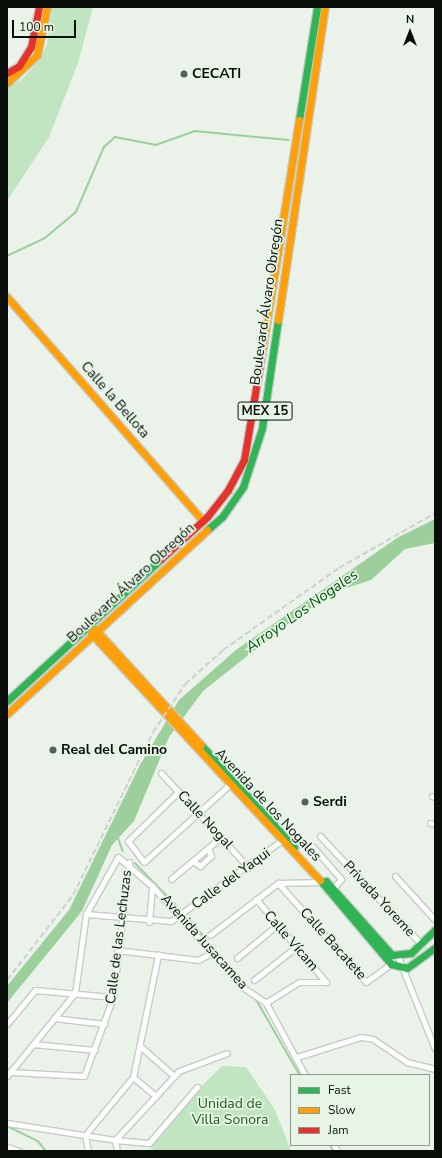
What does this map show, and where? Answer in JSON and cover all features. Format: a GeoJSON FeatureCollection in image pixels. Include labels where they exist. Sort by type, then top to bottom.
{"type":"FeatureCollection","features":[{"type":"Feature","properties":{"kind":"main road"},"geometry":{"type":"LineString","coordinates":[[7,73],[19,66],[28,52],[39,7]]}},
{"type":"Feature","properties":{"kind":"main road"},"geometry":{"type":"LineString","coordinates":[[7,83],[21,73],[37,55],[47,7]]}},
{"type":"Feature","properties":{"kind":"main road","name":"Boulevard Álvaro Obregón"},"geometry":{"type":"LineString","coordinates":[[7,700],[89,627],[203,521],[231,486],[248,448],[317,7]]}},
{"type":"Feature","properties":{"kind":"main road","name":"Boulevard Álvaro Obregón"},"geometry":{"type":"LineString","coordinates":[[7,714],[222,517],[240,492],[253,464],[262,428],[325,7]]}},
{"type":"Feature","properties":{"kind":"main road","name":"Calle la Bellota"},"geometry":{"type":"LineString","coordinates":[[7,297],[203,521]]}},
{"type":"Feature","properties":{"kind":"main road","name":"Avenida de los Nogales"},"geometry":{"type":"LineString","coordinates":[[89,627],[181,725],[284,839],[391,964],[399,968]]}},
{"type":"Feature","properties":{"kind":"main road","name":"Avenida de los Nogales"},"geometry":{"type":"LineString","coordinates":[[181,725],[230,784],[333,889],[385,950],[398,957]]}},
{"type":"Feature","properties":{"kind":"main road"},"geometry":{"type":"LineString","coordinates":[[398,957],[409,954],[422,945],[435,930]]}},
{"type":"Feature","properties":{"kind":"main road"},"geometry":{"type":"LineString","coordinates":[[399,968],[414,966],[435,948]]}},
{"type":"Feature","properties":{"kind":"main road"},"geometry":{"type":"LineString","coordinates":[[409,954],[414,966]]}},
{"type":"Feature","properties":{"kind":"street","name":"Calle Nogal"},"geometry":{"type":"LineString","coordinates":[[161,773],[249,868]]}},
{"type":"Feature","properties":{"kind":"street"},"geometry":{"type":"LineString","coordinates":[[178,792],[128,841],[144,862],[230,784]]}},
{"type":"Feature","properties":{"kind":"street","name":"Privada Yoreme"},"geometry":{"type":"LineString","coordinates":[[320,836],[422,945]]}},
{"type":"Feature","properties":{"kind":"street"},"geometry":{"type":"LineString","coordinates":[[171,879],[221,837]]}},
{"type":"Feature","properties":{"kind":"street","name":"Calle del Yaqui"},"geometry":{"type":"LineString","coordinates":[[86,914],[149,922],[166,922],[180,916],[249,868],[284,839]]}},
{"type":"Feature","properties":{"kind":"street"},"geometry":{"type":"LineString","coordinates":[[193,861],[200,866],[211,856],[208,848]]}},
{"type":"Feature","properties":{"kind":"street"},"geometry":{"type":"LineString","coordinates":[[313,848],[341,879],[333,889]]}},
{"type":"Feature","properties":{"kind":"street","name":"Avenida Jusacamea"},"geometry":{"type":"LineString","coordinates":[[86,914],[118,857],[129,862],[180,916],[211,953],[244,988],[266,1003],[297,1057],[305,1074]]}},
{"type":"Feature","properties":{"kind":"street","name":"Calle de las Lechuzas"},"geometry":{"type":"LineString","coordinates":[[9,1074],[84,1076],[105,1024],[113,997],[120,918],[129,862]]}},
{"type":"Feature","properties":{"kind":"street"},"geometry":{"type":"LineString","coordinates":[[395,876],[435,920]]}},
{"type":"Feature","properties":{"kind":"street"},"geometry":{"type":"LineString","coordinates":[[210,935],[278,883],[321,882]]}},
{"type":"Feature","properties":{"kind":"street","name":"Calle Bacatete"},"geometry":{"type":"LineString","coordinates":[[278,883],[366,982],[391,964]]}},
{"type":"Feature","properties":{"kind":"street"},"geometry":{"type":"LineString","coordinates":[[149,922],[152,886]]}},
{"type":"Feature","properties":{"kind":"street","name":"Calle Vícam"},"geometry":{"type":"LineString","coordinates":[[256,900],[326,982],[299,982],[266,1003]]}},
{"type":"Feature","properties":{"kind":"street"},"geometry":{"type":"LineString","coordinates":[[9,1074],[75,993],[86,914]]}},
{"type":"Feature","properties":{"kind":"street"},"geometry":{"type":"LineString","coordinates":[[237,958],[277,925]]}},
{"type":"Feature","properties":{"kind":"street"},"geometry":{"type":"LineString","coordinates":[[254,980],[296,947]]}},
{"type":"Feature","properties":{"kind":"street"},"geometry":{"type":"LineString","coordinates":[[117,950],[201,960],[211,953]]}},
{"type":"Feature","properties":{"kind":"street"},"geometry":{"type":"LineString","coordinates":[[85,1135],[133,1077],[141,1047],[158,955]]}},
{"type":"Feature","properties":{"kind":"street"},"geometry":{"type":"LineString","coordinates":[[398,957],[399,968],[435,1049]]}},
{"type":"Feature","properties":{"kind":"street"},"geometry":{"type":"LineString","coordinates":[[7,1024],[35,990],[113,997]]}},
{"type":"Feature","properties":{"kind":"street"},"geometry":{"type":"LineString","coordinates":[[54,1018],[105,1024]]}},
{"type":"Feature","properties":{"kind":"street"},"geometry":{"type":"LineString","coordinates":[[297,1057],[355,1038],[367,1038],[401,1059],[435,1069]]}},
{"type":"Feature","properties":{"kind":"street"},"geometry":{"type":"LineString","coordinates":[[33,1044],[95,1050]]}},
{"type":"Feature","properties":{"kind":"street"},"geometry":{"type":"LineString","coordinates":[[141,1047],[174,1076]]}},
{"type":"Feature","properties":{"kind":"street"},"geometry":{"type":"LineString","coordinates":[[114,1140],[174,1076],[187,1066],[227,1053]]}},
{"type":"Feature","properties":{"kind":"street"},"geometry":{"type":"LineString","coordinates":[[133,1077],[156,1096]]}},
{"type":"Feature","properties":{"kind":"street"},"geometry":{"type":"LineString","coordinates":[[7,1124],[114,1140],[149,1143],[197,1086]]}},
{"type":"Feature","properties":{"kind":"street"},"geometry":{"type":"LineString","coordinates":[[85,1135],[88,1151]]}},
{"type":"Feature","properties":{"kind":"street"},"geometry":{"type":"LineString","coordinates":[[114,1140],[118,1151]]}},
{"type":"Feature","properties":{"kind":"street"},"geometry":{"type":"LineString","coordinates":[[7,1147],[19,1151]]}},
{"type":"Feature","properties":{"kind":"green space"},"geometry":{"type":"Polygon","coordinates":[[[52,7],[93,7],[78,63],[49,137],[7,201],[7,87],[21,80],[38,62],[47,45],[52,7]]]}},
{"type":"Feature","properties":{"kind":"green space","name":"Unidad de Villa Sonora"},"geometry":{"type":"Polygon","coordinates":[[[222,1066],[246,1067],[275,1110],[291,1151],[154,1151],[145,1142],[222,1066]]]}},
{"type":"Feature","properties":{"kind":"water","name":"Arroyo Los Nogales"},"geometry":{"type":"Polygon","coordinates":[[[435,519],[435,543],[405,549],[371,580],[334,592],[289,623],[203,691],[169,737],[134,821],[112,845],[82,911],[7,1003],[7,986],[69,910],[140,765],[179,700],[236,650],[397,538],[435,519]]]}},
{"type":"Feature","properties":{"kind":"waterway"},"geometry":{"type":"LineString","coordinates":[[7,256],[45,238],[76,212],[104,147],[115,137],[156,145],[195,131],[289,140]]}},
{"type":"Feature","properties":{"kind":"waterway"},"geometry":{"type":"LineString","coordinates":[[118,837],[123,851]]}},
{"type":"Feature","properties":{"kind":"waterway"},"geometry":{"type":"LineString","coordinates":[[135,863],[180,909]]}},
{"type":"Feature","properties":{"kind":"waterway"},"geometry":{"type":"LineString","coordinates":[[191,921],[248,988]]}},
{"type":"Feature","properties":{"kind":"waterway"},"geometry":{"type":"LineString","coordinates":[[256,999],[299,1074]]}},
{"type":"Feature","properties":{"kind":"waterway"},"geometry":{"type":"LineString","coordinates":[[9,1127],[38,1141],[46,1151]]}},
{"type":"Feature","properties":{"kind":"waterway"},"geometry":{"type":"LineString","coordinates":[[331,1146],[333,1151]]}},
{"type":"Feature","properties":{"kind":"railway"},"geometry":{"type":"LineString","coordinates":[[7,980],[73,895],[153,732],[185,684],[223,650],[339,568],[435,513]]}},
{"type":"Feature","properties":{"kind":"traffic: fast"},"geometry":{"type":"LineString","coordinates":[[299,120],[317,7]]}},
{"type":"Feature","properties":{"kind":"traffic: fast"},"geometry":{"type":"LineString","coordinates":[[207,530],[222,517],[243,487],[262,428],[278,320]]}},
{"type":"Feature","properties":{"kind":"traffic: fast"},"geometry":{"type":"LineString","coordinates":[[7,701],[161,559]]}},
{"type":"Feature","properties":{"kind":"traffic: fast"},"geometry":{"type":"LineString","coordinates":[[201,745],[294,847]]}},
{"type":"Feature","properties":{"kind":"traffic: fast"},"geometry":{"type":"LineString","coordinates":[[320,880],[391,964],[407,968],[435,948]]}},
{"type":"Feature","properties":{"kind":"traffic: fast"},"geometry":{"type":"LineString","coordinates":[[326,881],[392,955],[411,953],[435,930]]}},
{"type":"Feature","properties":{"kind":"traffic: slow"},"geometry":{"type":"LineString","coordinates":[[7,83],[37,55],[47,7]]}},
{"type":"Feature","properties":{"kind":"traffic: slow"},"geometry":{"type":"LineString","coordinates":[[278,320],[325,7]]}},
{"type":"Feature","properties":{"kind":"traffic: slow"},"geometry":{"type":"LineString","coordinates":[[261,357],[299,120]]}},
{"type":"Feature","properties":{"kind":"traffic: slow"},"geometry":{"type":"LineString","coordinates":[[7,297],[203,521]]}},
{"type":"Feature","properties":{"kind":"traffic: slow"},"geometry":{"type":"LineString","coordinates":[[7,714],[207,530]]}},
{"type":"Feature","properties":{"kind":"traffic: slow"},"geometry":{"type":"LineString","coordinates":[[95,629],[201,745]]}},
{"type":"Feature","properties":{"kind":"traffic: slow"},"geometry":{"type":"LineString","coordinates":[[91,633],[320,880]]}},
{"type":"Feature","properties":{"kind":"traffic: jam"},"geometry":{"type":"LineString","coordinates":[[7,73],[19,66],[31,47],[39,7]]}},
{"type":"Feature","properties":{"kind":"traffic: jam"},"geometry":{"type":"LineString","coordinates":[[161,559],[207,517],[228,490],[244,460],[261,357]]}},
{"type":"Feature","properties":{"kind":"place","name":"CECATI"},"geometry":{"type":"Point","coordinates":[184,74]}},
{"type":"Feature","properties":{"kind":"place","name":"Real del Camino"},"geometry":{"type":"Point","coordinates":[53,750]}},
{"type":"Feature","properties":{"kind":"place","name":"Serdi"},"geometry":{"type":"Point","coordinates":[305,802]}}]}
